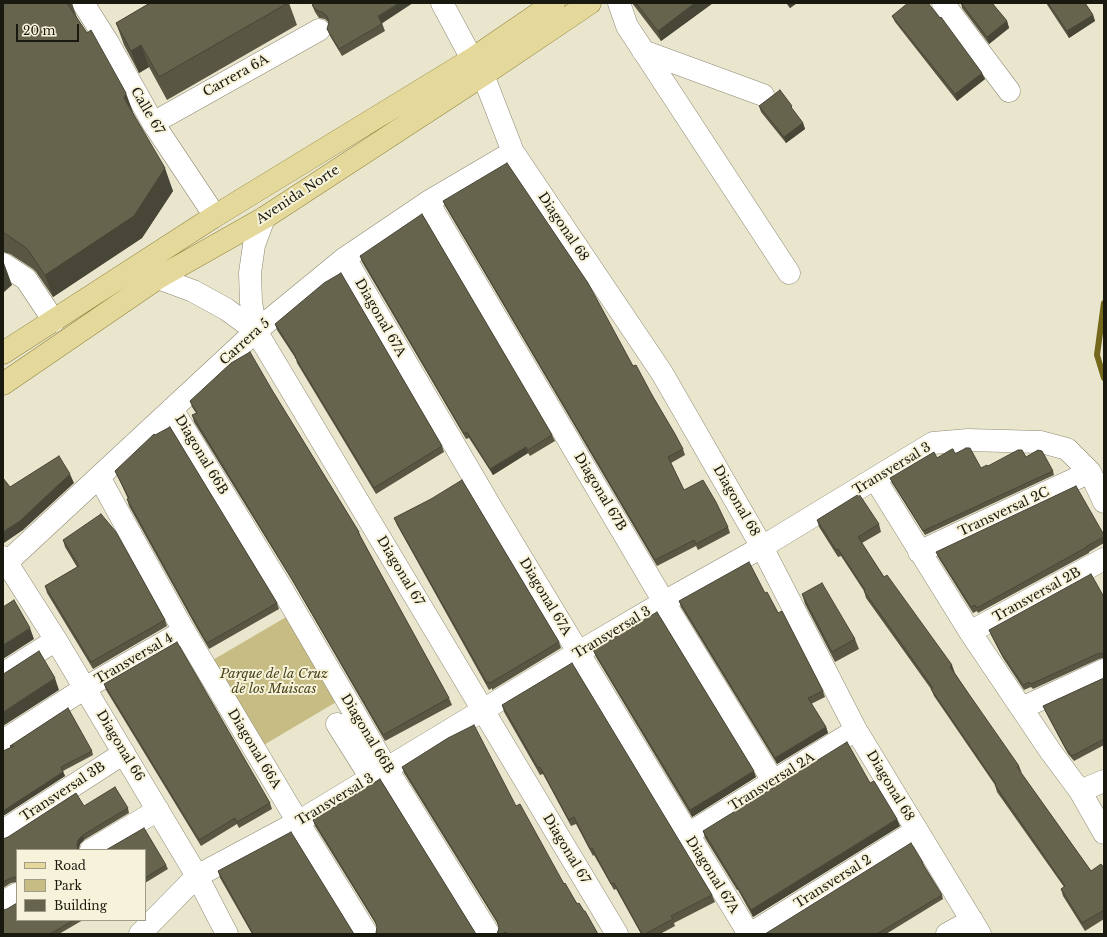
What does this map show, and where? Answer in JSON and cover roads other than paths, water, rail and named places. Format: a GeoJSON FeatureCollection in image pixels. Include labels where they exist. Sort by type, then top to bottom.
{"type":"FeatureCollection","features":[{"type":"Feature","properties":{"kind":"main road","name":"Avenida Norte"},"geometry":{"type":"LineString","coordinates":[[3,384],[158,278],[264,218],[477,67],[554,3]]}},
{"type":"Feature","properties":{"kind":"main road","name":"Avenida Norte"},"geometry":{"type":"LineString","coordinates":[[3,353],[215,216],[590,3]]}},
{"type":"Feature","properties":{"kind":"street","name":"Calle 67"},"geometry":{"type":"LineString","coordinates":[[83,3],[107,41],[153,123],[215,216]]}},
{"type":"Feature","properties":{"kind":"street","name":"Diagonal 68"},"geometry":{"type":"LineString","coordinates":[[442,3],[477,67],[513,152],[662,373],[762,547],[856,730],[976,927]]}},
{"type":"Feature","properties":{"kind":"street"},"geometry":{"type":"LineString","coordinates":[[619,3],[627,26],[789,274]]}},
{"type":"Feature","properties":{"kind":"street"},"geometry":{"type":"LineString","coordinates":[[944,3],[1009,91]]}},
{"type":"Feature","properties":{"kind":"street"},"geometry":{"type":"LineString","coordinates":[[107,41],[126,30]]}},
{"type":"Feature","properties":{"kind":"street","name":"Carrera 6A"},"geometry":{"type":"LineString","coordinates":[[153,123],[320,30]]}},
{"type":"Feature","properties":{"kind":"street"},"geometry":{"type":"LineString","coordinates":[[643,51],[763,95]]}},
{"type":"Feature","properties":{"kind":"street","name":"Carrera 5"},"geometry":{"type":"LineString","coordinates":[[4,561],[99,477],[256,331],[345,258],[428,202],[513,152]]}},
{"type":"Feature","properties":{"kind":"street","name":"Diagonal 67B"},"geometry":{"type":"LineString","coordinates":[[428,202],[664,602],[773,781]]}},
{"type":"Feature","properties":{"kind":"street"},"geometry":{"type":"LineString","coordinates":[[256,331],[251,302],[250,273],[254,245],[264,218]]}},
{"type":"Feature","properties":{"kind":"street","name":"Diagonal 67A"},"geometry":{"type":"LineString","coordinates":[[345,258],[492,509],[749,934]]}},
{"type":"Feature","properties":{"kind":"street"},"geometry":{"type":"LineString","coordinates":[[3,264],[26,279],[54,321]]}},
{"type":"Feature","properties":{"kind":"street","name":"Diagonal 67"},"geometry":{"type":"LineString","coordinates":[[127,272],[158,278],[193,291],[226,309],[256,331],[617,934]]}},
{"type":"Feature","properties":{"kind":"street","name":"Diagonal 66B"},"geometry":{"type":"LineString","coordinates":[[172,409],[282,588],[379,773],[489,934]]}},
{"type":"Feature","properties":{"kind":"street","name":"Transversal 3"},"geometry":{"type":"LineString","coordinates":[[140,934],[197,876],[298,822],[579,652],[762,547],[934,443],[968,440],[1041,442],[1067,449],[1090,472],[1104,502]]}},
{"type":"Feature","properties":{"kind":"street","name":"Transversal 2C"},"geometry":{"type":"LineString","coordinates":[[919,552],[1090,472]]}},
{"type":"Feature","properties":{"kind":"street","name":"Diagonal 66A"},"geometry":{"type":"LineString","coordinates":[[99,477],[184,631],[367,934]]}},
{"type":"Feature","properties":{"kind":"street"},"geometry":{"type":"LineString","coordinates":[[875,479],[970,632],[1051,752],[1080,791],[1104,833]]}},
{"type":"Feature","properties":{"kind":"street","name":"Transversal 2B"},"geometry":{"type":"LineString","coordinates":[[970,632],[1104,559]]}},
{"type":"Feature","properties":{"kind":"street","name":"Diagonal 66"},"geometry":{"type":"LineString","coordinates":[[4,561],[56,640],[124,753],[197,876],[227,934]]}},
{"type":"Feature","properties":{"kind":"street","name":"Transversal 4"},"geometry":{"type":"LineString","coordinates":[[3,741],[85,688],[184,631]]}},
{"type":"Feature","properties":{"kind":"street"},"geometry":{"type":"LineString","coordinates":[[3,674],[56,640]]}},
{"type":"Feature","properties":{"kind":"street"},"geometry":{"type":"LineString","coordinates":[[1022,708],[1104,670]]}},
{"type":"Feature","properties":{"kind":"street"},"geometry":{"type":"LineString","coordinates":[[337,724],[379,773]]}},
{"type":"Feature","properties":{"kind":"street","name":"Transversal 2A"},"geometry":{"type":"LineString","coordinates":[[688,834],[856,730]]}},
{"type":"Feature","properties":{"kind":"street","name":"Transversal 3B"},"geometry":{"type":"LineString","coordinates":[[3,830],[124,753]]}},
{"type":"Feature","properties":{"kind":"street"},"geometry":{"type":"LineString","coordinates":[[1080,791],[1104,781]]}},
{"type":"Feature","properties":{"kind":"street"},"geometry":{"type":"LineString","coordinates":[[93,849],[158,810]]}},
{"type":"Feature","properties":{"kind":"street","name":"Transversal 2"},"geometry":{"type":"LineString","coordinates":[[749,934],[917,830]]}},
{"type":"Feature","properties":{"kind":"street"},"geometry":{"type":"LineString","coordinates":[[3,902],[16,895]]}},
{"type":"Feature","properties":{"kind":"street"},"geometry":{"type":"LineString","coordinates":[[947,934],[976,927]]}},
{"type":"Feature","properties":{"kind":"waterway"},"geometry":{"type":"LineString","coordinates":[[1104,303],[1097,355],[1104,378]]}},
{"type":"Feature","properties":{"kind":"park label","name":"Parque de la Cruz de los Muiscas"},"geometry":{"type":"Point","coordinates":[274,682]}}]}
